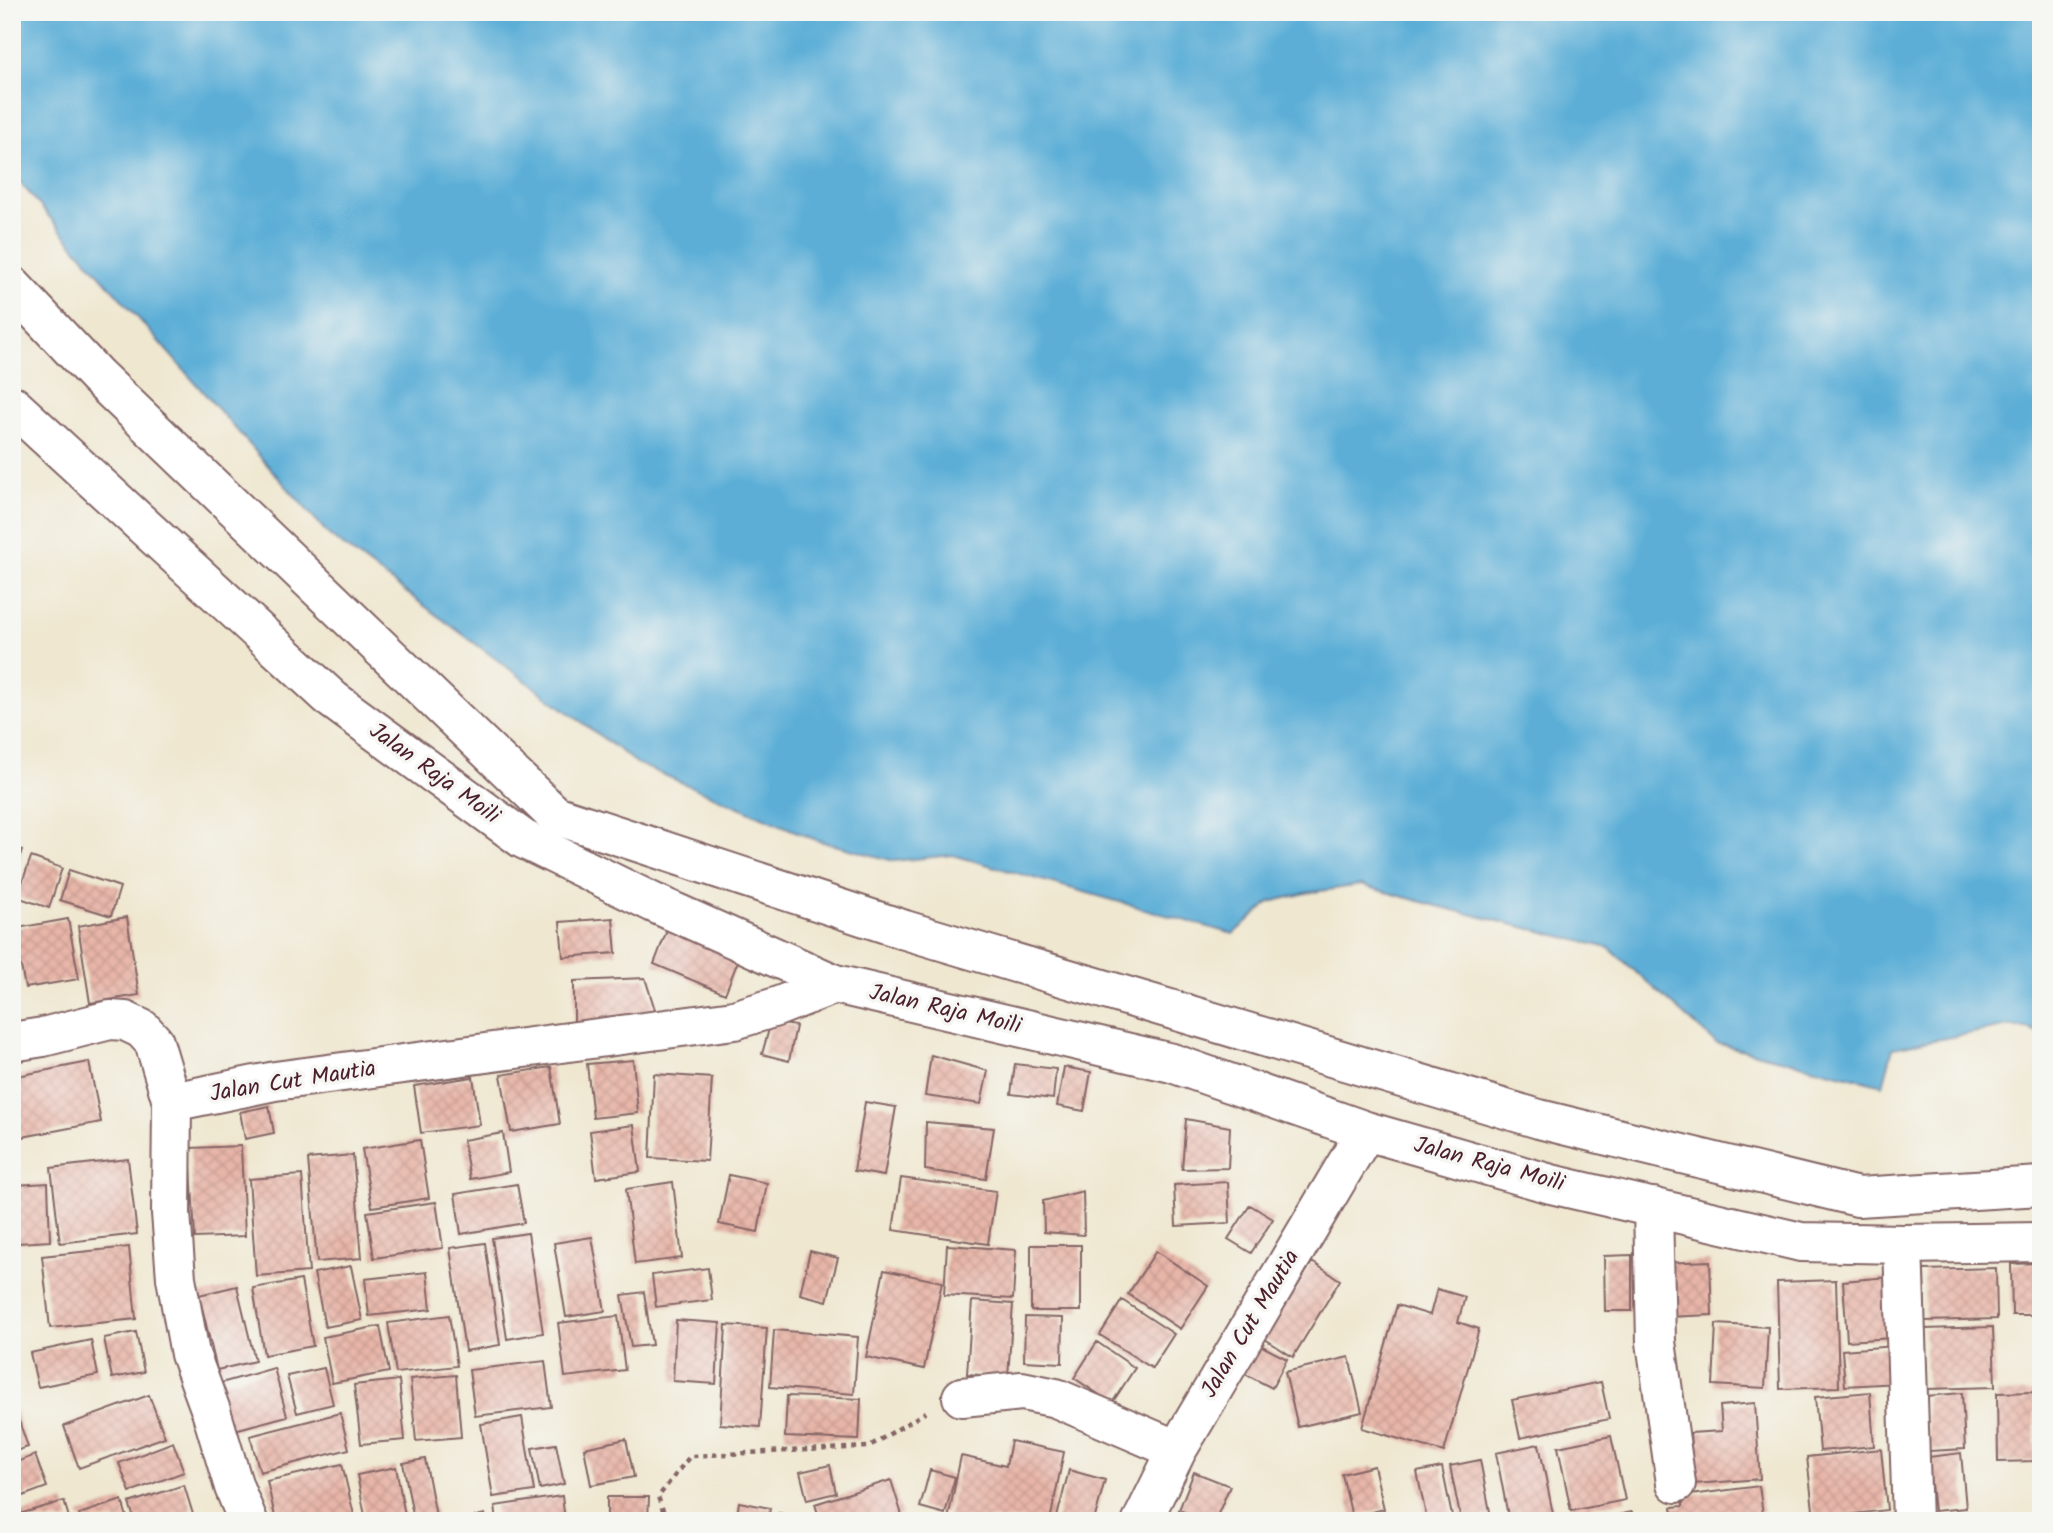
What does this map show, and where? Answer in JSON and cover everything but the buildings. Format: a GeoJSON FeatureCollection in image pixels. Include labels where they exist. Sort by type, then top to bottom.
{"type":"FeatureCollection","features":[{"type":"Feature","properties":{"kind":"street"},"geometry":{"type":"LineString","coordinates":[[12,286],[97,376],[555,815],[905,930],[1553,1122],[1858,1196],[2041,1186]]}},
{"type":"Feature","properties":{"kind":"street","name":"Jalan Raja Moili"},"geometry":{"type":"LineString","coordinates":[[12,405],[333,700],[523,839],[654,903],[835,984],[1172,1063],[1366,1131],[1551,1184],[1801,1242],[2041,1242]]}},
{"type":"Feature","properties":{"kind":"street","name":"Jalan Cut Mautia"},"geometry":{"type":"LineString","coordinates":[[172,1102],[275,1081],[734,1020],[835,984]]}},
{"type":"Feature","properties":{"kind":"street"},"geometry":{"type":"LineString","coordinates":[[12,1042],[110,1020],[125,1021],[142,1028],[154,1042],[172,1102],[171,1213],[176,1278],[190,1354],[248,1521]]}},
{"type":"Feature","properties":{"kind":"street","name":"Jalan Cut Mautia"},"geometry":{"type":"LineString","coordinates":[[1142,1521],[1177,1450],[1366,1131]]}},
{"type":"Feature","properties":{"kind":"street"},"geometry":{"type":"LineString","coordinates":[[1653,1207],[1656,1342],[1676,1483]]}},
{"type":"Feature","properties":{"kind":"street"},"geometry":{"type":"LineString","coordinates":[[1903,1244],[1912,1521]]}},
{"type":"Feature","properties":{"kind":"street"},"geometry":{"type":"LineString","coordinates":[[962,1397],[1022,1391],[1056,1398],[1177,1450]]}},
{"type":"Feature","properties":{"kind":"path"},"geometry":{"type":"LineString","coordinates":[[667,1521],[658,1497],[690,1457],[868,1447],[918,1415],[962,1397]]}},
{"type":"Feature","properties":{"kind":"water"},"geometry":{"type":"Polygon","coordinates":[[[12,12],[2041,12],[2041,1035],[2029,1029],[2009,1026],[1893,1048],[1883,1085],[1716,1043],[1609,948],[1361,885],[1306,893],[1270,902],[1233,934],[953,855],[894,861],[816,840],[638,764],[330,536],[12,173],[12,12]]]}}]}
